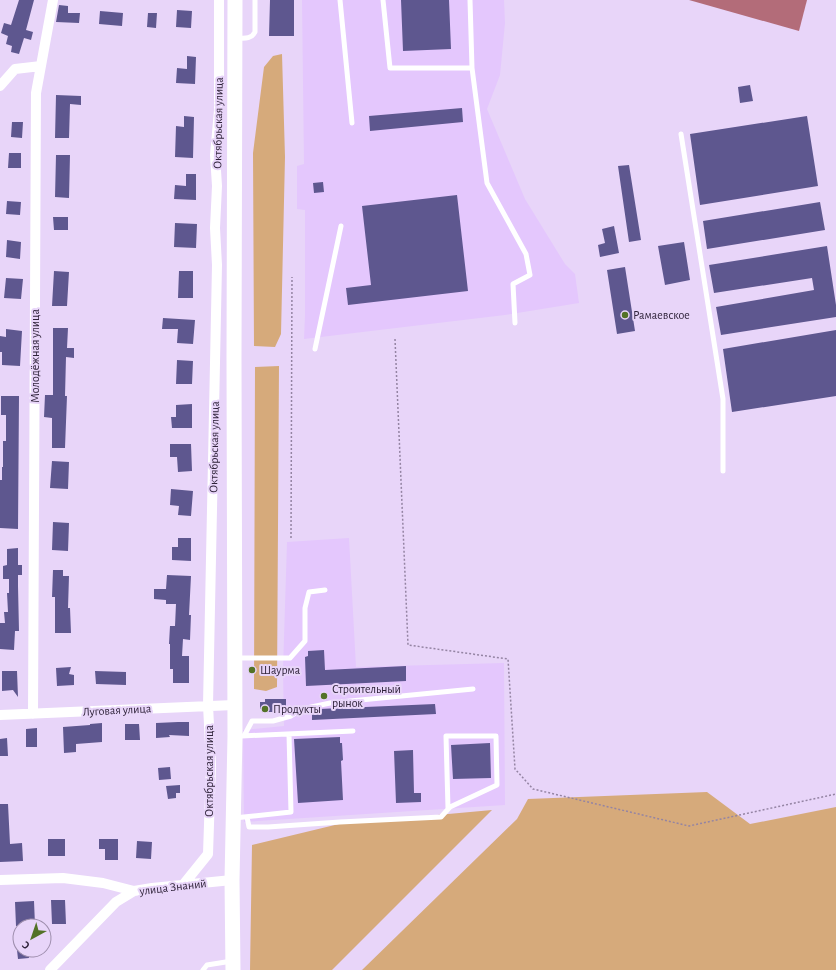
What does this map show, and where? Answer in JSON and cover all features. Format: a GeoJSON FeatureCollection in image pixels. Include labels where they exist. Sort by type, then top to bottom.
{"type":"FeatureCollection","features":[{"type":"Feature","properties":{"kind":"main road"},"geometry":{"type":"LineString","coordinates":[[233,965],[232,880],[240,818],[240,736],[234,704],[235,0]]}},
{"type":"Feature","properties":{"kind":"street","name":"Молодёжная улица"},"geometry":{"type":"LineString","coordinates":[[33,714],[36,94],[53,0]]}},
{"type":"Feature","properties":{"kind":"street","name":"Октябрьская улица"},"geometry":{"type":"LineString","coordinates":[[183,885],[208,854],[211,765],[208,705],[217,265],[215,228],[218,186],[215,155],[219,110],[218,0]]}},
{"type":"Feature","properties":{"kind":"street"},"geometry":{"type":"LineString","coordinates":[[0,86],[15,70],[41,66]]}},
{"type":"Feature","properties":{"kind":"street","name":"Луговая улица"},"geometry":{"type":"LineString","coordinates":[[0,715],[234,704]]}},
{"type":"Feature","properties":{"kind":"street"},"geometry":{"type":"LineString","coordinates":[[0,880],[63,878],[103,883],[134,891]]}},
{"type":"Feature","properties":{"kind":"street","name":"улица Знаний"},"geometry":{"type":"LineString","coordinates":[[50,970],[116,902],[134,891],[232,880]]}},
{"type":"Feature","properties":{"kind":"lane"},"geometry":{"type":"LineString","coordinates":[[235,38],[253,36],[255,0]]}},
{"type":"Feature","properties":{"kind":"lane"},"geometry":{"type":"LineString","coordinates":[[340,0],[352,123]]}},
{"type":"Feature","properties":{"kind":"lane"},"geometry":{"type":"LineString","coordinates":[[383,0],[390,68],[472,68]]}},
{"type":"Feature","properties":{"kind":"lane"},"geometry":{"type":"LineString","coordinates":[[470,0],[472,68],[487,183],[526,254],[530,275],[513,284],[515,323]]}},
{"type":"Feature","properties":{"kind":"lane"},"geometry":{"type":"LineString","coordinates":[[681,134],[723,399],[723,471]]}},
{"type":"Feature","properties":{"kind":"lane"},"geometry":{"type":"LineString","coordinates":[[315,349],[341,226]]}},
{"type":"Feature","properties":{"kind":"lane"},"geometry":{"type":"LineString","coordinates":[[234,658],[290,658],[305,641],[305,608],[309,592],[325,590]]}},
{"type":"Feature","properties":{"kind":"lane"},"geometry":{"type":"LineString","coordinates":[[240,736],[252,721],[273,721],[291,716],[302,709],[330,703],[473,689]]}},
{"type":"Feature","properties":{"kind":"lane"},"geometry":{"type":"LineString","coordinates":[[240,736],[353,731]]}},
{"type":"Feature","properties":{"kind":"lane"},"geometry":{"type":"LineString","coordinates":[[240,818],[291,812],[289,734]]}},
{"type":"Feature","properties":{"kind":"lane"},"geometry":{"type":"LineString","coordinates":[[240,818],[249,827],[268,827],[441,817],[448,808],[497,785],[496,736],[446,736],[448,808]]}},
{"type":"Feature","properties":{"kind":"lane"},"geometry":{"type":"LineString","coordinates":[[203,970],[207,965],[233,965]]}},
{"type":"Feature","properties":{"kind":"path"},"geometry":{"type":"LineString","coordinates":[[291,538],[292,277]]}},
{"type":"Feature","properties":{"kind":"path"},"geometry":{"type":"LineString","coordinates":[[395,339],[408,645],[508,659],[515,769],[533,789],[689,826],[836,794]]}},
{"type":"Feature","properties":{"kind":"shaded area"},"geometry":{"type":"Polygon","coordinates":[[[302,0],[504,0],[505,23],[500,75],[487,109],[525,199],[565,264],[575,274],[579,303],[505,315],[304,339],[305,210],[297,209],[297,166],[304,164],[302,0]]]}},
{"type":"Feature","properties":{"kind":"shaded area"},"geometry":{"type":"Polygon","coordinates":[[[689,0],[807,0],[799,31],[689,0]]]}},
{"type":"Feature","properties":{"kind":"shaded area"},"geometry":{"type":"Polygon","coordinates":[[[282,54],[285,157],[281,334],[275,347],[254,346],[253,153],[264,67],[273,56],[282,54]]]}},
{"type":"Feature","properties":{"kind":"shaded area"},"geometry":{"type":"Polygon","coordinates":[[[279,366],[277,687],[266,691],[254,689],[255,367],[279,366]]]}},
{"type":"Feature","properties":{"kind":"shaded area"},"geometry":{"type":"Polygon","coordinates":[[[349,538],[356,667],[504,663],[505,805],[244,822],[243,730],[284,726],[283,670],[287,542],[349,538]]]}},
{"type":"Feature","properties":{"kind":"shaded area"},"geometry":{"type":"Polygon","coordinates":[[[707,792],[750,824],[836,807],[836,970],[362,970],[517,819],[528,799],[707,792]]]}},
{"type":"Feature","properties":{"kind":"shaded area"},"geometry":{"type":"Polygon","coordinates":[[[492,810],[332,970],[250,970],[252,845],[339,824],[492,810]]]}},
{"type":"Feature","properties":{"kind":"building"},"geometry":{"type":"Polygon","coordinates":[[[19,0],[34,0],[26,30],[33,32],[31,40],[24,38],[19,54],[11,52],[12,46],[6,44],[8,36],[1,33],[4,23],[11,25],[19,0]]]}},
{"type":"Feature","properties":{"kind":"building"},"geometry":{"type":"Polygon","coordinates":[[[270,0],[294,0],[294,36],[269,36],[270,0]]]}},
{"type":"Feature","properties":{"kind":"building"},"geometry":{"type":"Polygon","coordinates":[[[401,0],[449,0],[451,49],[403,51],[401,0]]]}},
{"type":"Feature","properties":{"kind":"building"},"geometry":{"type":"Polygon","coordinates":[[[59,5],[68,6],[68,13],[80,13],[79,23],[56,22],[59,5]]]}},
{"type":"Feature","properties":{"kind":"building"},"geometry":{"type":"Polygon","coordinates":[[[177,10],[192,11],[191,28],[176,27],[177,10]]]}},
{"type":"Feature","properties":{"kind":"building"},"geometry":{"type":"Polygon","coordinates":[[[100,11],[123,13],[122,26],[99,24],[100,11]]]}},
{"type":"Feature","properties":{"kind":"building"},"geometry":{"type":"Polygon","coordinates":[[[148,13],[157,13],[156,28],[147,27],[148,13]]]}},
{"type":"Feature","properties":{"kind":"building"},"geometry":{"type":"Polygon","coordinates":[[[187,56],[196,57],[195,84],[176,83],[177,68],[187,69],[187,56]]]}},
{"type":"Feature","properties":{"kind":"building"},"geometry":{"type":"Polygon","coordinates":[[[750,85],[753,101],[740,103],[738,87],[750,85]]]}},
{"type":"Feature","properties":{"kind":"building"},"geometry":{"type":"Polygon","coordinates":[[[56,95],[81,96],[81,105],[70,104],[69,138],[55,138],[56,95]]]}},
{"type":"Feature","properties":{"kind":"building"},"geometry":{"type":"Polygon","coordinates":[[[462,108],[463,122],[370,131],[369,116],[462,108]]]}},
{"type":"Feature","properties":{"kind":"building"},"geometry":{"type":"Polygon","coordinates":[[[184,116],[194,117],[193,158],[175,157],[176,126],[184,127],[184,116]]]}},
{"type":"Feature","properties":{"kind":"building"},"geometry":{"type":"Polygon","coordinates":[[[807,116],[818,186],[700,205],[690,134],[807,116]]]}},
{"type":"Feature","properties":{"kind":"building"},"geometry":{"type":"Polygon","coordinates":[[[12,122],[23,122],[22,138],[11,137],[12,122]]]}},
{"type":"Feature","properties":{"kind":"building"},"geometry":{"type":"Polygon","coordinates":[[[9,153],[21,153],[21,168],[8,168],[9,153]]]}},
{"type":"Feature","properties":{"kind":"building"},"geometry":{"type":"Polygon","coordinates":[[[56,155],[70,155],[69,198],[55,197],[56,155]]]}},
{"type":"Feature","properties":{"kind":"building"},"geometry":{"type":"Polygon","coordinates":[[[629,165],[641,240],[629,242],[618,166],[629,165]]]}},
{"type":"Feature","properties":{"kind":"building"},"geometry":{"type":"Polygon","coordinates":[[[186,174],[196,174],[196,200],[174,199],[175,185],[186,186],[186,174]]]}},
{"type":"Feature","properties":{"kind":"building"},"geometry":{"type":"Polygon","coordinates":[[[323,182],[324,192],[314,193],[313,183],[323,182]]]}},
{"type":"Feature","properties":{"kind":"building"},"geometry":{"type":"Polygon","coordinates":[[[457,195],[468,291],[348,305],[346,288],[371,285],[362,206],[457,195]]]}},
{"type":"Feature","properties":{"kind":"building"},"geometry":{"type":"Polygon","coordinates":[[[7,201],[21,202],[20,215],[6,214],[7,201]]]}},
{"type":"Feature","properties":{"kind":"building"},"geometry":{"type":"Polygon","coordinates":[[[820,202],[825,230],[707,249],[703,221],[820,202]]]}},
{"type":"Feature","properties":{"kind":"building"},"geometry":{"type":"Polygon","coordinates":[[[53,217],[68,217],[68,230],[54,230],[53,217]]]}},
{"type":"Feature","properties":{"kind":"building"},"geometry":{"type":"Polygon","coordinates":[[[175,223],[197,224],[196,248],[174,247],[175,223]]]}},
{"type":"Feature","properties":{"kind":"building"},"geometry":{"type":"Polygon","coordinates":[[[614,226],[619,253],[600,257],[598,245],[605,243],[602,229],[614,226]]]}},
{"type":"Feature","properties":{"kind":"building"},"geometry":{"type":"Polygon","coordinates":[[[7,240],[21,242],[20,259],[6,257],[7,240]]]}},
{"type":"Feature","properties":{"kind":"building"},"geometry":{"type":"Polygon","coordinates":[[[684,242],[690,280],[665,285],[658,246],[684,242]]]}},
{"type":"Feature","properties":{"kind":"building"},"geometry":{"type":"Polygon","coordinates":[[[827,246],[836,305],[836,317],[721,335],[716,307],[814,290],[812,278],[714,293],[709,265],[827,246]]]}},
{"type":"Feature","properties":{"kind":"building"},"geometry":{"type":"Polygon","coordinates":[[[625,267],[635,331],[617,334],[607,270],[625,267]]]}},
{"type":"Feature","properties":{"kind":"building"},"geometry":{"type":"Polygon","coordinates":[[[54,271],[69,272],[67,306],[52,306],[54,271]]]}},
{"type":"Feature","properties":{"kind":"building"},"geometry":{"type":"Polygon","coordinates":[[[179,271],[193,271],[193,298],[178,298],[179,271]]]}},
{"type":"Feature","properties":{"kind":"building"},"geometry":{"type":"Polygon","coordinates":[[[6,278],[23,279],[21,299],[4,298],[6,278]]]}},
{"type":"Feature","properties":{"kind":"building"},"geometry":{"type":"Polygon","coordinates":[[[163,318],[195,320],[193,344],[177,343],[178,329],[162,329],[163,318]]]}},
{"type":"Feature","properties":{"kind":"building"},"geometry":{"type":"Polygon","coordinates":[[[53,328],[68,328],[67,348],[74,348],[74,358],[66,357],[65,396],[67,396],[65,448],[52,448],[52,418],[44,417],[45,395],[53,395],[53,328]]]}},
{"type":"Feature","properties":{"kind":"building"},"geometry":{"type":"Polygon","coordinates":[[[6,329],[22,331],[20,366],[2,365],[0,336],[6,337],[6,329]]]}},
{"type":"Feature","properties":{"kind":"building"},"geometry":{"type":"Polygon","coordinates":[[[836,330],[836,396],[732,412],[723,349],[836,330]]]}},
{"type":"Feature","properties":{"kind":"building"},"geometry":{"type":"Polygon","coordinates":[[[177,360],[193,361],[192,384],[176,384],[177,360]]]}},
{"type":"Feature","properties":{"kind":"building"},"geometry":{"type":"Polygon","coordinates":[[[1,396],[19,396],[18,529],[0,528],[0,480],[2,480],[3,467],[3,441],[6,441],[6,415],[1,415],[1,396]]]}},
{"type":"Feature","properties":{"kind":"building"},"geometry":{"type":"Polygon","coordinates":[[[192,404],[192,428],[172,428],[171,417],[176,417],[176,405],[192,404]]]}},
{"type":"Feature","properties":{"kind":"building"},"geometry":{"type":"Polygon","coordinates":[[[170,444],[191,444],[192,471],[178,472],[177,457],[170,457],[170,444]]]}},
{"type":"Feature","properties":{"kind":"building"},"geometry":{"type":"Polygon","coordinates":[[[52,461],[69,462],[68,489],[50,488],[52,461]]]}},
{"type":"Feature","properties":{"kind":"building"},"geometry":{"type":"Polygon","coordinates":[[[171,489],[193,491],[191,516],[178,515],[179,506],[170,505],[171,489]]]}},
{"type":"Feature","properties":{"kind":"building"},"geometry":{"type":"Polygon","coordinates":[[[53,522],[69,523],[68,551],[52,550],[53,522]]]}},
{"type":"Feature","properties":{"kind":"building"},"geometry":{"type":"Polygon","coordinates":[[[178,538],[191,538],[191,561],[172,560],[172,547],[178,547],[178,538]]]}},
{"type":"Feature","properties":{"kind":"building"},"geometry":{"type":"Polygon","coordinates":[[[18,548],[18,565],[22,565],[22,575],[18,575],[19,631],[15,631],[14,650],[0,649],[0,623],[5,623],[4,612],[8,612],[7,593],[9,593],[9,579],[3,579],[3,566],[7,565],[7,549],[18,548]]]}},
{"type":"Feature","properties":{"kind":"building"},"geometry":{"type":"Polygon","coordinates":[[[53,570],[63,570],[63,576],[69,576],[68,608],[70,608],[71,633],[55,633],[55,597],[52,597],[53,570]]]}},
{"type":"Feature","properties":{"kind":"building"},"geometry":{"type":"Polygon","coordinates":[[[167,575],[191,576],[189,615],[191,615],[190,640],[183,639],[182,656],[189,656],[189,683],[173,683],[173,669],[170,669],[170,626],[175,626],[176,604],[166,604],[166,600],[154,599],[154,589],[166,589],[167,575]]]}},
{"type":"Feature","properties":{"kind":"building"},"geometry":{"type":"Polygon","coordinates":[[[324,650],[325,670],[406,666],[406,681],[306,686],[305,657],[308,656],[308,651],[324,650]]]}},
{"type":"Feature","properties":{"kind":"building"},"geometry":{"type":"Polygon","coordinates":[[[71,667],[69,674],[74,675],[74,685],[57,686],[56,668],[71,667]]]}},
{"type":"Feature","properties":{"kind":"building"},"geometry":{"type":"Polygon","coordinates":[[[2,671],[17,671],[18,697],[13,690],[2,691],[2,671]]]}},
{"type":"Feature","properties":{"kind":"building"},"geometry":{"type":"Polygon","coordinates":[[[95,671],[126,672],[126,685],[96,684],[95,671]]]}},
{"type":"Feature","properties":{"kind":"building"},"geometry":{"type":"Polygon","coordinates":[[[265,699],[286,699],[286,712],[265,712],[265,709],[260,709],[260,702],[265,702],[265,699]]]}},
{"type":"Feature","properties":{"kind":"building"},"geometry":{"type":"Polygon","coordinates":[[[435,704],[436,714],[312,720],[312,711],[319,709],[435,704]]]}},
{"type":"Feature","properties":{"kind":"building"},"geometry":{"type":"Polygon","coordinates":[[[189,722],[189,736],[169,735],[170,737],[156,738],[156,723],[189,722]]]}},
{"type":"Feature","properties":{"kind":"building"},"geometry":{"type":"Polygon","coordinates":[[[102,723],[102,742],[76,744],[76,752],[64,753],[63,727],[102,723]]]}},
{"type":"Feature","properties":{"kind":"building"},"geometry":{"type":"Polygon","coordinates":[[[125,724],[139,724],[140,740],[125,740],[125,724]]]}},
{"type":"Feature","properties":{"kind":"building"},"geometry":{"type":"Polygon","coordinates":[[[37,728],[37,747],[26,747],[26,729],[37,728]]]}},
{"type":"Feature","properties":{"kind":"building"},"geometry":{"type":"Polygon","coordinates":[[[340,737],[340,743],[342,743],[343,760],[341,761],[343,800],[298,803],[294,739],[340,737]]]}},
{"type":"Feature","properties":{"kind":"building"},"geometry":{"type":"Polygon","coordinates":[[[7,738],[8,756],[0,756],[0,739],[7,738]]]}},
{"type":"Feature","properties":{"kind":"building"},"geometry":{"type":"Polygon","coordinates":[[[490,743],[491,778],[453,779],[451,745],[490,743]]]}},
{"type":"Feature","properties":{"kind":"building"},"geometry":{"type":"Polygon","coordinates":[[[413,750],[414,793],[421,793],[421,802],[396,803],[394,751],[413,750]]]}},
{"type":"Feature","properties":{"kind":"building"},"geometry":{"type":"Polygon","coordinates":[[[170,767],[171,779],[159,780],[158,768],[170,767]]]}},
{"type":"Feature","properties":{"kind":"building"},"geometry":{"type":"Polygon","coordinates":[[[180,785],[180,793],[176,793],[176,798],[168,799],[166,786],[180,785]]]}},
{"type":"Feature","properties":{"kind":"building"},"geometry":{"type":"Polygon","coordinates":[[[0,804],[8,804],[10,844],[22,843],[23,861],[0,862],[0,804]]]}},
{"type":"Feature","properties":{"kind":"building"},"geometry":{"type":"Polygon","coordinates":[[[48,839],[65,839],[65,856],[48,856],[48,839]]]}},
{"type":"Feature","properties":{"kind":"building"},"geometry":{"type":"Polygon","coordinates":[[[99,839],[118,839],[118,860],[105,860],[105,849],[99,849],[99,839]]]}},
{"type":"Feature","properties":{"kind":"building"},"geometry":{"type":"Polygon","coordinates":[[[137,841],[152,842],[151,859],[136,858],[137,841]]]}},
{"type":"Feature","properties":{"kind":"building"},"geometry":{"type":"Polygon","coordinates":[[[51,900],[65,900],[66,924],[52,924],[51,900]]]}},
{"type":"Feature","properties":{"kind":"building"},"geometry":{"type":"Polygon","coordinates":[[[34,901],[35,918],[16,918],[15,902],[34,901]]]}},
{"type":"Feature","properties":{"kind":"place","name":"Рамаевское"},"geometry":{"type":"Point","coordinates":[625,315]}},
{"type":"Feature","properties":{"kind":"place","name":"Шаурма"},"geometry":{"type":"Point","coordinates":[252,670]}},
{"type":"Feature","properties":{"kind":"place","name":"Строительный рынок"},"geometry":{"type":"Point","coordinates":[324,696]}},
{"type":"Feature","properties":{"kind":"place","name":"Продукты"},"geometry":{"type":"Point","coordinates":[265,709]}}]}
